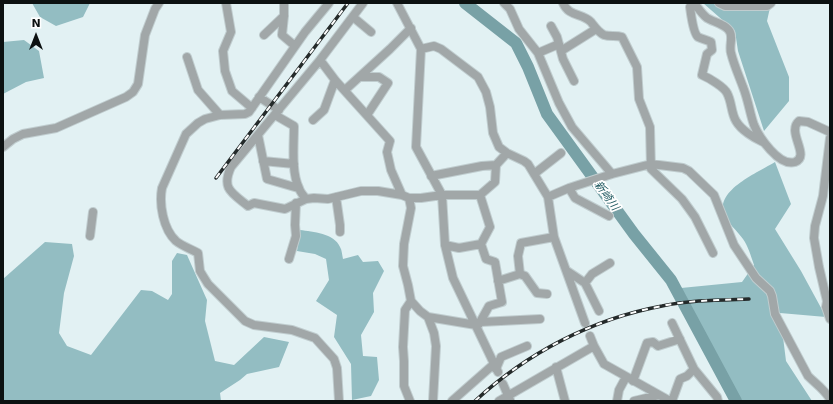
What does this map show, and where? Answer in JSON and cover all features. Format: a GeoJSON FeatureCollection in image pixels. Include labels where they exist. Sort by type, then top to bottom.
{"type":"FeatureCollection","features":[{"type":"Feature","properties":{"kind":"street"},"geometry":{"type":"LineString","coordinates":[[3,147],[13,139],[23,134],[56,128],[126,97],[133,92],[138,84],[145,35],[155,9],[159,3]]}},
{"type":"Feature","properties":{"kind":"street"},"geometry":{"type":"LineString","coordinates":[[226,3],[231,32],[223,51],[225,71],[232,91],[252,108]]}},
{"type":"Feature","properties":{"kind":"street"},"geometry":{"type":"LineString","coordinates":[[284,3],[282,35],[295,46]]}},
{"type":"Feature","properties":{"kind":"street"},"geometry":{"type":"LineString","coordinates":[[329,3],[295,46],[252,108],[245,114],[220,115],[205,119],[186,134],[162,188],[161,196],[164,220],[170,234],[176,241],[198,253],[200,270],[208,284],[245,321],[254,325],[303,332],[315,338],[334,359],[337,368],[339,401]]}},
{"type":"Feature","properties":{"kind":"street"},"geometry":{"type":"LineString","coordinates":[[363,3],[354,17],[320,60],[231,167],[227,182],[229,191],[248,206],[254,203],[285,210],[306,199],[328,199],[361,191],[378,191],[421,198],[442,194],[480,195],[495,182],[496,165]]}},
{"type":"Feature","properties":{"kind":"street"},"geometry":{"type":"LineString","coordinates":[[397,3],[411,28],[420,49],[416,147],[442,194],[445,245],[453,278],[478,323],[496,369]]}},
{"type":"Feature","properties":{"kind":"street"},"geometry":{"type":"LineString","coordinates":[[504,3],[510,10],[519,29],[538,53],[559,103],[572,127],[610,175]]}},
{"type":"Feature","properties":{"kind":"street"},"geometry":{"type":"LineString","coordinates":[[563,3],[571,13],[590,21],[602,34],[608,36],[617,35],[622,37],[637,67],[639,99],[650,127],[651,169],[682,199],[695,218],[713,253]]}},
{"type":"Feature","properties":{"kind":"street"},"geometry":{"type":"LineString","coordinates":[[719,3],[725,6],[767,6],[771,3]]}},
{"type":"Feature","properties":{"kind":"street"},"geometry":{"type":"LineString","coordinates":[[692,5],[692,20],[696,34],[698,37],[711,42],[712,46],[712,50],[707,54],[702,75],[727,92],[735,121],[756,139],[764,142]]}},
{"type":"Feature","properties":{"kind":"street"},"geometry":{"type":"LineString","coordinates":[[692,5],[706,17],[728,29],[731,34],[730,51],[750,105],[754,124],[764,142],[774,154],[786,162],[795,162],[799,158],[801,153],[794,128],[799,121],[804,121],[830,132]]}},
{"type":"Feature","properties":{"kind":"street"},"geometry":{"type":"LineString","coordinates":[[264,35],[284,16]]}},
{"type":"Feature","properties":{"kind":"street"},"geometry":{"type":"LineString","coordinates":[[354,17],[371,32]]}},
{"type":"Feature","properties":{"kind":"street"},"geometry":{"type":"LineString","coordinates":[[551,26],[557,37],[563,59],[574,81]]}},
{"type":"Feature","properties":{"kind":"street"},"geometry":{"type":"LineString","coordinates":[[345,90],[411,28]]}},
{"type":"Feature","properties":{"kind":"street"},"geometry":{"type":"LineString","coordinates":[[538,53],[560,48],[596,29]]}},
{"type":"Feature","properties":{"kind":"street"},"geometry":{"type":"LineString","coordinates":[[420,49],[434,46],[441,49],[478,77],[486,92],[490,107],[493,133],[499,147],[524,161],[548,197],[554,237],[586,323]]}},
{"type":"Feature","properties":{"kind":"street"},"geometry":{"type":"LineString","coordinates":[[187,57],[198,90],[220,115]]}},
{"type":"Feature","properties":{"kind":"street"},"geometry":{"type":"LineString","coordinates":[[320,60],[335,80],[390,141],[387,152],[391,170],[410,208],[404,244],[403,266],[411,301],[428,317],[478,323],[540,319]]}},
{"type":"Feature","properties":{"kind":"street"},"geometry":{"type":"LineString","coordinates":[[360,77],[379,77],[388,83],[367,115]]}},
{"type":"Feature","properties":{"kind":"street"},"geometry":{"type":"LineString","coordinates":[[313,120],[324,110],[335,80]]}},
{"type":"Feature","properties":{"kind":"street"},"geometry":{"type":"LineString","coordinates":[[259,97],[294,126],[294,164],[298,188],[306,199]]}},
{"type":"Feature","properties":{"kind":"street"},"geometry":{"type":"LineString","coordinates":[[258,135],[268,180],[298,188]]}},
{"type":"Feature","properties":{"kind":"street"},"geometry":{"type":"LineString","coordinates":[[830,138],[828,174],[815,226],[814,238],[819,267],[829,300],[826,307],[830,319]]}},
{"type":"Feature","properties":{"kind":"street"},"geometry":{"type":"LineString","coordinates":[[431,176],[482,166],[496,165],[508,153]]}},
{"type":"Feature","properties":{"kind":"street"},"geometry":{"type":"LineString","coordinates":[[534,174],[561,153]]}},
{"type":"Feature","properties":{"kind":"street"},"geometry":{"type":"LineString","coordinates":[[263,161],[294,164]]}},
{"type":"Feature","properties":{"kind":"street"},"geometry":{"type":"LineString","coordinates":[[548,197],[569,188],[651,164],[682,168],[688,171],[714,195],[734,245],[756,278],[770,291],[775,314],[808,376],[823,388],[830,399]]}},
{"type":"Feature","properties":{"kind":"street"},"geometry":{"type":"LineString","coordinates":[[569,188],[575,198],[609,216]]}},
{"type":"Feature","properties":{"kind":"street"},"geometry":{"type":"LineString","coordinates":[[478,323],[489,306],[502,302],[495,262],[486,259],[481,244],[490,227],[480,195]]}},
{"type":"Feature","properties":{"kind":"street"},"geometry":{"type":"LineString","coordinates":[[336,197],[340,232]]}},
{"type":"Feature","properties":{"kind":"street"},"geometry":{"type":"LineString","coordinates":[[289,259],[296,236],[296,203]]}},
{"type":"Feature","properties":{"kind":"street"},"geometry":{"type":"LineString","coordinates":[[90,236],[93,212]]}},
{"type":"Feature","properties":{"kind":"street"},"geometry":{"type":"LineString","coordinates":[[520,274],[518,256],[521,243],[554,237]]}},
{"type":"Feature","properties":{"kind":"street"},"geometry":{"type":"LineString","coordinates":[[445,245],[459,248],[481,244]]}},
{"type":"Feature","properties":{"kind":"street"},"geometry":{"type":"LineString","coordinates":[[585,283],[592,274],[610,263]]}},
{"type":"Feature","properties":{"kind":"street"},"geometry":{"type":"LineString","coordinates":[[567,271],[585,283],[600,311]]}},
{"type":"Feature","properties":{"kind":"street"},"geometry":{"type":"LineString","coordinates":[[498,281],[520,274],[525,276],[537,293],[547,294]]}},
{"type":"Feature","properties":{"kind":"street"},"geometry":{"type":"LineString","coordinates":[[410,401],[404,386],[403,346],[405,310],[411,301]]}},
{"type":"Feature","properties":{"kind":"street"},"geometry":{"type":"LineString","coordinates":[[428,317],[434,334],[436,346],[433,401]]}},
{"type":"Feature","properties":{"kind":"street"},"geometry":{"type":"LineString","coordinates":[[672,323],[694,369],[717,397],[718,401]]}},
{"type":"Feature","properties":{"kind":"street"},"geometry":{"type":"LineString","coordinates":[[590,336],[604,364],[671,401],[680,379],[688,376],[694,369]]}},
{"type":"Feature","properties":{"kind":"street"},"geometry":{"type":"LineString","coordinates":[[618,401],[619,390],[629,379],[647,343],[653,342],[658,346],[680,339]]}},
{"type":"Feature","properties":{"kind":"street"},"geometry":{"type":"LineString","coordinates":[[452,401],[496,369],[501,357],[527,346]]}},
{"type":"Feature","properties":{"kind":"street"},"geometry":{"type":"LineString","coordinates":[[499,401],[510,399],[556,367],[594,346]]}},
{"type":"Feature","properties":{"kind":"street"},"geometry":{"type":"LineString","coordinates":[[556,367],[565,401]]}},
{"type":"Feature","properties":{"kind":"street"},"geometry":{"type":"LineString","coordinates":[[503,384],[510,399]]}},
{"type":"Feature","properties":{"kind":"street"},"geometry":{"type":"LineString","coordinates":[[634,401],[659,395]]}},
{"type":"Feature","properties":{"kind":"shaded area"},"geometry":{"type":"Polygon","coordinates":[[[32,3],[90,3],[83,17],[56,26],[40,17],[32,3]]]}},
{"type":"Feature","properties":{"kind":"shaded area"},"geometry":{"type":"Polygon","coordinates":[[[703,3],[771,3],[767,21],[789,77],[789,101],[764,131],[738,51],[735,31],[703,3]]]}},
{"type":"Feature","properties":{"kind":"shaded area"},"geometry":{"type":"Polygon","coordinates":[[[24,40],[39,51],[44,78],[26,82],[3,94],[3,42],[24,40]]]}},
{"type":"Feature","properties":{"kind":"shaded area"},"geometry":{"type":"Polygon","coordinates":[[[775,162],[791,204],[775,229],[801,271],[826,317],[780,313],[786,361],[812,401],[740,401],[681,288],[742,282],[754,265],[745,242],[725,217],[723,205],[726,197],[740,183],[775,162]]]}},
{"type":"Feature","properties":{"kind":"shaded area"},"geometry":{"type":"Polygon","coordinates":[[[300,230],[323,234],[333,239],[341,248],[343,259],[358,255],[363,262],[378,261],[384,271],[373,293],[374,312],[361,335],[363,356],[377,357],[379,380],[371,396],[352,400],[351,364],[334,337],[337,315],[316,301],[329,280],[326,259],[315,254],[297,251],[300,230]]]}},
{"type":"Feature","properties":{"kind":"shaded area"},"geometry":{"type":"Polygon","coordinates":[[[45,242],[72,244],[74,256],[64,293],[59,333],[67,346],[91,355],[141,290],[152,291],[168,300],[172,294],[172,261],[177,253],[187,255],[207,300],[205,321],[215,361],[234,365],[264,337],[289,342],[279,367],[247,374],[220,393],[221,401],[3,401],[3,279],[45,242]]]}},
{"type":"Feature","properties":{"kind":"waterway","name":"新崎川"},"geometry":{"type":"LineString","coordinates":[[465,3],[516,43],[528,67],[547,114],[634,234],[671,280],[736,401]]}},
{"type":"Feature","properties":{"kind":"tunnel"},"geometry":{"type":"LineString","coordinates":[[585,323],[590,336]]}},
{"type":"Feature","properties":{"kind":"railway"},"geometry":{"type":"LineString","coordinates":[[216,178],[348,3]]}},
{"type":"Feature","properties":{"kind":"railway"},"geometry":{"type":"LineString","coordinates":[[475,401],[516,368],[539,353],[586,329],[636,312],[673,304],[749,299]]}}]}
